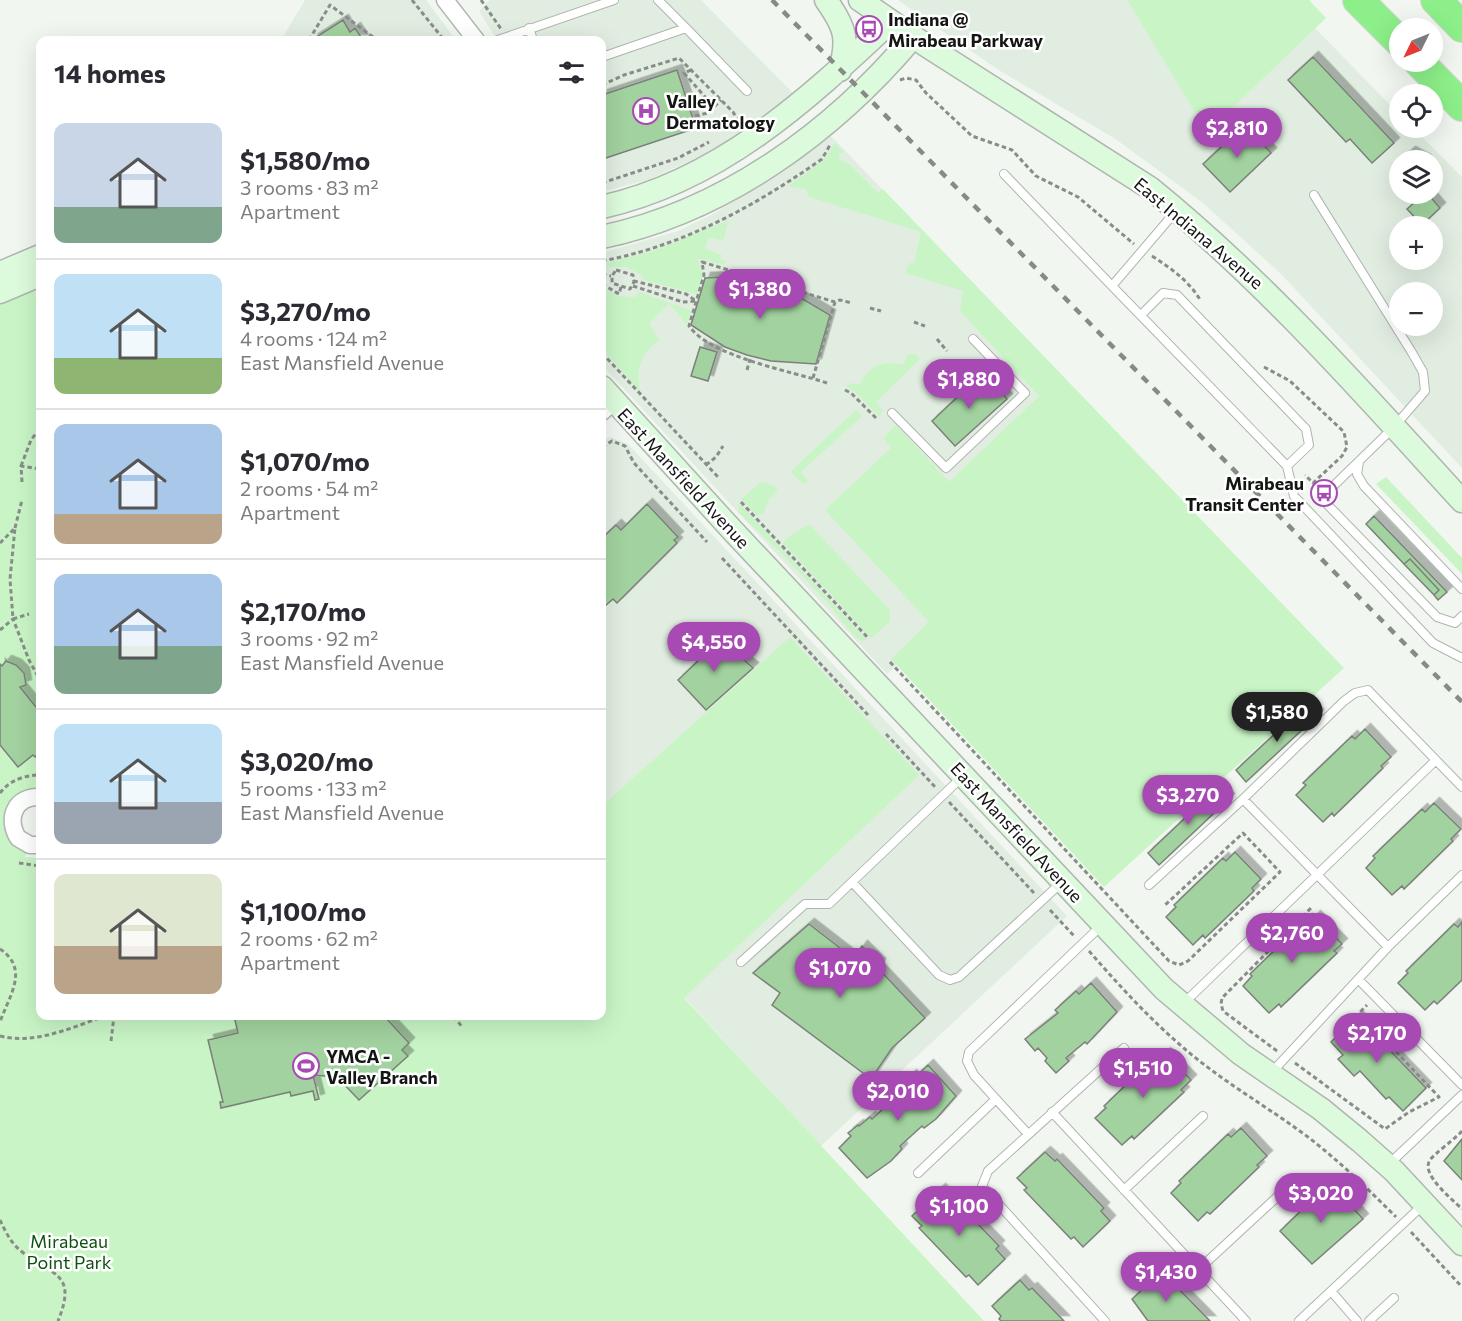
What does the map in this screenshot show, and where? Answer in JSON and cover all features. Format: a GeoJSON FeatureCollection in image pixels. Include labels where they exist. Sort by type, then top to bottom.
{"type":"FeatureCollection","features":[{"type":"Feature","properties":{"kind":"highway"},"geometry":{"type":"LineString","coordinates":[[1358,0],[1389,31]]}},
{"type":"Feature","properties":{"kind":"highway"},"geometry":{"type":"LineString","coordinates":[[1436,0],[1462,27]]}},
{"type":"Feature","properties":{"kind":"highway"},"geometry":{"type":"LineString","coordinates":[[1429,72],[1462,106]]}},
{"type":"Feature","properties":{"kind":"street"},"geometry":{"type":"LineString","coordinates":[[445,0],[473,36]]}},
{"type":"Feature","properties":{"kind":"street"},"geometry":{"type":"LineString","coordinates":[[826,0],[844,32],[846,44],[840,70]]}},
{"type":"Feature","properties":{"kind":"street","name":"East Indiana Avenue"},"geometry":{"type":"LineString","coordinates":[[860,0],[913,37],[1150,188],[1177,210],[1278,301],[1462,501]]}},
{"type":"Feature","properties":{"kind":"street"},"geometry":{"type":"LineString","coordinates":[[606,206],[678,182],[720,160],[777,124],[840,70],[890,22]]}},
{"type":"Feature","properties":{"kind":"street"},"geometry":{"type":"LineString","coordinates":[[606,236],[654,222],[700,202],[758,172],[829,122],[890,65],[913,37]]}},
{"type":"Feature","properties":{"kind":"street"},"geometry":{"type":"LineString","coordinates":[[0,273],[36,258]]}},
{"type":"Feature","properties":{"kind":"street"},"geometry":{"type":"LineString","coordinates":[[0,292],[36,278]]}},
{"type":"Feature","properties":{"kind":"street","name":"East Mansfield Avenue"},"geometry":{"type":"LineString","coordinates":[[606,400],[1181,1005],[1269,1074],[1321,1108],[1388,1165],[1462,1244]]}},
{"type":"Feature","properties":{"kind":"street"},"geometry":{"type":"LineString","coordinates":[[36,798],[24,800],[17,805],[12,818],[18,838],[30,846],[36,845]]}},
{"type":"Feature","properties":{"kind":"lane"},"geometry":{"type":"LineString","coordinates":[[507,36],[614,0]]}},
{"type":"Feature","properties":{"kind":"lane"},"geometry":{"type":"LineString","coordinates":[[658,0],[747,91]]}},
{"type":"Feature","properties":{"kind":"lane"},"geometry":{"type":"LineString","coordinates":[[529,28],[532,36]]}},
{"type":"Feature","properties":{"kind":"lane"},"geometry":{"type":"LineString","coordinates":[[606,56],[686,28]]}},
{"type":"Feature","properties":{"kind":"lane"},"geometry":{"type":"LineString","coordinates":[[1004,174],[1287,466],[1294,496],[1433,643],[1462,658]]}},
{"type":"Feature","properties":{"kind":"lane"},"geometry":{"type":"LineString","coordinates":[[1314,195],[1423,372],[1425,391],[1394,427],[1321,498],[1437,617],[1455,623],[1462,616]]}},
{"type":"Feature","properties":{"kind":"lane"},"geometry":{"type":"LineString","coordinates":[[1112,286],[1177,210]]}},
{"type":"Feature","properties":{"kind":"lane"},"geometry":{"type":"LineString","coordinates":[[1141,315],[1163,294],[1177,295],[1306,429],[1309,445],[1287,466]]}},
{"type":"Feature","properties":{"kind":"lane"},"geometry":{"type":"LineString","coordinates":[[892,413],[946,468],[1026,393],[973,339]]}},
{"type":"Feature","properties":{"kind":"lane"},"geometry":{"type":"LineString","coordinates":[[1359,461],[1357,474],[1364,486],[1462,589]]}},
{"type":"Feature","properties":{"kind":"lane"},"geometry":{"type":"LineString","coordinates":[[1149,885],[1244,799],[1344,701],[1355,693],[1368,690],[1462,787]]}},
{"type":"Feature","properties":{"kind":"lane"},"geometry":{"type":"LineString","coordinates":[[1181,1005],[1436,760]]}},
{"type":"Feature","properties":{"kind":"lane"},"geometry":{"type":"LineString","coordinates":[[741,962],[805,904],[829,904],[964,775]]}},
{"type":"Feature","properties":{"kind":"lane"},"geometry":{"type":"LineString","coordinates":[[1244,799],[1315,875],[1388,947]]}},
{"type":"Feature","properties":{"kind":"lane"},"geometry":{"type":"LineString","coordinates":[[1269,1074],[1388,947],[1462,875]]}},
{"type":"Feature","properties":{"kind":"lane"},"geometry":{"type":"LineString","coordinates":[[852,882],[939,975],[950,980],[959,977],[1063,880]]}},
{"type":"Feature","properties":{"kind":"lane"},"geometry":{"type":"LineString","coordinates":[[1028,1134],[974,1075],[967,1061],[969,1052],[1103,924]]}},
{"type":"Feature","properties":{"kind":"lane"},"geometry":{"type":"LineString","coordinates":[[1358,979],[1462,1085]]}},
{"type":"Feature","properties":{"kind":"lane"},"geometry":{"type":"LineString","coordinates":[[1105,1321],[982,1186],[988,1171],[1124,1048]]}},
{"type":"Feature","properties":{"kind":"lane"},"geometry":{"type":"LineString","coordinates":[[1388,1165],[1462,1095]]}},
{"type":"Feature","properties":{"kind":"lane"},"geometry":{"type":"LineString","coordinates":[[918,1173],[996,1099]]}},
{"type":"Feature","properties":{"kind":"lane"},"geometry":{"type":"LineString","coordinates":[[1052,1112],[1246,1321]]}},
{"type":"Feature","properties":{"kind":"lane"},"geometry":{"type":"LineString","coordinates":[[1124,1190],[1203,1116]]}},
{"type":"Feature","properties":{"kind":"lane"},"geometry":{"type":"LineString","coordinates":[[1198,1270],[1277,1197]]}},
{"type":"Feature","properties":{"kind":"lane"},"geometry":{"type":"LineString","coordinates":[[1299,1321],[1425,1204]]}},
{"type":"Feature","properties":{"kind":"lane"},"geometry":{"type":"LineString","coordinates":[[1330,1291],[1357,1321]]}},
{"type":"Feature","properties":{"kind":"lane"},"geometry":{"type":"LineString","coordinates":[[1369,1321],[1394,1298]]}},
{"type":"Feature","properties":{"kind":"path"},"geometry":{"type":"LineString","coordinates":[[412,0],[441,36]]}},
{"type":"Feature","properties":{"kind":"path"},"geometry":{"type":"LineString","coordinates":[[481,0],[501,36]]}},
{"type":"Feature","properties":{"kind":"path"},"geometry":{"type":"LineString","coordinates":[[311,36],[330,6],[371,36]]}},
{"type":"Feature","properties":{"kind":"path"},"geometry":{"type":"LineString","coordinates":[[606,83],[679,57],[733,112],[740,124]]}},
{"type":"Feature","properties":{"kind":"path"},"geometry":{"type":"LineString","coordinates":[[691,70],[684,72],[714,107]]}},
{"type":"Feature","properties":{"kind":"path"},"geometry":{"type":"LineString","coordinates":[[896,82],[906,78],[916,80],[926,93],[972,136],[1012,150],[1036,176],[1078,197],[1143,250],[1177,271],[1191,285],[1202,302]]}},
{"type":"Feature","properties":{"kind":"path"},"geometry":{"type":"LineString","coordinates":[[695,116],[708,113],[721,100]]}},
{"type":"Feature","properties":{"kind":"path"},"geometry":{"type":"LineString","coordinates":[[731,130],[748,119]]}},
{"type":"Feature","properties":{"kind":"path"},"geometry":{"type":"LineString","coordinates":[[606,182],[678,158],[710,141]]}},
{"type":"Feature","properties":{"kind":"path"},"geometry":{"type":"LineString","coordinates":[[827,383],[728,352],[693,332],[689,326],[704,275],[702,262],[835,302],[840,300],[852,303]]}},
{"type":"Feature","properties":{"kind":"path"},"geometry":{"type":"LineString","coordinates":[[633,286],[633,275],[616,270],[612,276],[612,283],[621,287],[630,289],[633,286],[683,302],[696,301]]}},
{"type":"Feature","properties":{"kind":"path"},"geometry":{"type":"LineString","coordinates":[[606,275],[612,276]]}},
{"type":"Feature","properties":{"kind":"path"},"geometry":{"type":"LineString","coordinates":[[634,281],[686,294],[696,301]]}},
{"type":"Feature","properties":{"kind":"path"},"geometry":{"type":"LineString","coordinates":[[606,286],[619,294],[621,287]]}},
{"type":"Feature","properties":{"kind":"path"},"geometry":{"type":"LineString","coordinates":[[661,295],[664,288]]}},
{"type":"Feature","properties":{"kind":"path"},"geometry":{"type":"LineString","coordinates":[[813,378],[835,302]]}},
{"type":"Feature","properties":{"kind":"path"},"geometry":{"type":"LineString","coordinates":[[870,308],[881,311]]}},
{"type":"Feature","properties":{"kind":"path"},"geometry":{"type":"LineString","coordinates":[[914,322],[925,326]]}},
{"type":"Feature","properties":{"kind":"path"},"geometry":{"type":"LineString","coordinates":[[937,339],[947,351]]}},
{"type":"Feature","properties":{"kind":"path"},"geometry":{"type":"LineString","coordinates":[[606,357],[718,477]]}},
{"type":"Feature","properties":{"kind":"path"},"geometry":{"type":"LineString","coordinates":[[747,370],[750,359]]}},
{"type":"Feature","properties":{"kind":"path"},"geometry":{"type":"LineString","coordinates":[[1260,363],[1290,381],[1344,432],[1347,447],[1342,456],[1313,483],[1305,475]]}},
{"type":"Feature","properties":{"kind":"path"},"geometry":{"type":"LineString","coordinates":[[950,397],[982,368]]}},
{"type":"Feature","properties":{"kind":"path"},"geometry":{"type":"LineString","coordinates":[[845,390],[877,418]]}},
{"type":"Feature","properties":{"kind":"path"},"geometry":{"type":"LineString","coordinates":[[22,482],[21,466],[36,433]]}},
{"type":"Feature","properties":{"kind":"path"},"geometry":{"type":"LineString","coordinates":[[606,445],[612,441],[625,446],[634,463],[707,542]]}},
{"type":"Feature","properties":{"kind":"path"},"geometry":{"type":"LineString","coordinates":[[706,465],[716,458],[723,446]]}},
{"type":"Feature","properties":{"kind":"path"},"geometry":{"type":"LineString","coordinates":[[21,466],[36,469]]}},
{"type":"Feature","properties":{"kind":"path"},"geometry":{"type":"LineString","coordinates":[[22,500],[15,528],[10,579],[13,619],[36,673]]}},
{"type":"Feature","properties":{"kind":"path"},"geometry":{"type":"LineString","coordinates":[[741,502],[869,639]]}},
{"type":"Feature","properties":{"kind":"path"},"geometry":{"type":"LineString","coordinates":[[0,543],[15,528]]}},
{"type":"Feature","properties":{"kind":"path"},"geometry":{"type":"LineString","coordinates":[[722,558],[868,715]]}},
{"type":"Feature","properties":{"kind":"path"},"geometry":{"type":"LineString","coordinates":[[0,630],[13,619],[29,614]]}},
{"type":"Feature","properties":{"kind":"path"},"geometry":{"type":"LineString","coordinates":[[890,662],[1169,962],[1179,966],[1188,961],[1280,872],[1243,833],[1164,906]]}},
{"type":"Feature","properties":{"kind":"path"},"geometry":{"type":"LineString","coordinates":[[886,734],[936,788]]}},
{"type":"Feature","properties":{"kind":"path"},"geometry":{"type":"LineString","coordinates":[[0,793],[13,781],[36,775]]}},
{"type":"Feature","properties":{"kind":"path"},"geometry":{"type":"LineString","coordinates":[[948,801],[1034,893]]}},
{"type":"Feature","properties":{"kind":"path"},"geometry":{"type":"LineString","coordinates":[[19,863],[36,865]]}},
{"type":"Feature","properties":{"kind":"path"},"geometry":{"type":"LineString","coordinates":[[1047,906],[1137,1005],[1179,1044],[1215,1073],[1308,1137],[1355,1176],[1462,1287]]}},
{"type":"Feature","properties":{"kind":"path"},"geometry":{"type":"LineString","coordinates":[[1312,907],[1222,998],[1223,1011],[1385,1129],[1409,1112],[1439,1097],[1359,1013],[1374,994]]}},
{"type":"Feature","properties":{"kind":"path"},"geometry":{"type":"LineString","coordinates":[[0,949],[12,959],[16,975],[14,990],[0,1022]]}},
{"type":"Feature","properties":{"kind":"path"},"geometry":{"type":"LineString","coordinates":[[0,1036],[18,1038],[54,1033],[93,1020]]}},
{"type":"Feature","properties":{"kind":"path"},"geometry":{"type":"LineString","coordinates":[[111,1041],[114,1020]]}},
{"type":"Feature","properties":{"kind":"path"},"geometry":{"type":"LineString","coordinates":[[457,1020],[462,1027]]}},
{"type":"Feature","properties":{"kind":"path"},"geometry":{"type":"LineString","coordinates":[[1462,1131],[1439,1154],[1431,1158],[1427,1166],[1429,1174],[1462,1209]]}},
{"type":"Feature","properties":{"kind":"path"},"geometry":{"type":"LineString","coordinates":[[0,1220],[19,1250],[61,1277],[66,1287],[66,1303],[58,1321]]}},
{"type":"Feature","properties":{"kind":"shaded area"},"geometry":{"type":"Polygon","coordinates":[[[305,0],[426,0],[453,36],[283,36],[305,0]]]}},
{"type":"Feature","properties":{"kind":"shaded area"},"geometry":{"type":"Polygon","coordinates":[[[490,0],[701,0],[797,97],[740,136],[692,160],[647,180],[606,191],[606,36],[495,36],[479,11],[490,0]]]}},
{"type":"Feature","properties":{"kind":"shaded area"},"geometry":{"type":"Polygon","coordinates":[[[898,0],[1127,0],[1207,131],[1315,28],[1389,104],[1389,138],[1423,138],[1435,150],[1389,150],[1389,204],[1443,204],[1443,158],[1462,177],[1462,468],[1281,274],[1203,203],[1114,138],[997,69],[898,0]]]}},
{"type":"Feature","properties":{"kind":"shaded area"},"geometry":{"type":"Polygon","coordinates":[[[831,136],[1051,365],[1039,396],[949,483],[963,604],[887,674],[606,369],[606,252],[678,231],[713,214],[777,176],[831,136]]]}},
{"type":"Feature","properties":{"kind":"shaded area"},"geometry":{"type":"Polygon","coordinates":[[[610,437],[628,444],[1067,916],[821,1146],[606,912],[606,439],[610,437]]]}},
{"type":"Feature","properties":{"kind":"green space"},"geometry":{"type":"Polygon","coordinates":[[[1127,0],[1309,0],[1326,18],[1207,132],[1127,0]]]}},
{"type":"Feature","properties":{"kind":"green space"},"geometry":{"type":"Polygon","coordinates":[[[835,143],[844,152],[839,155],[839,159],[848,163],[878,193],[883,189],[1344,668],[1104,887],[891,659],[929,622],[825,510],[891,448],[883,438],[896,425],[949,482],[1039,396],[960,311],[963,291],[905,273],[909,263],[914,263],[921,232],[809,197],[805,189],[788,186],[824,160],[835,143]]]}},
{"type":"Feature","properties":{"kind":"green space"},"geometry":{"type":"Polygon","coordinates":[[[729,220],[723,241],[709,237],[705,249],[722,255],[720,260],[726,261],[724,265],[697,258],[703,276],[697,294],[643,280],[643,276],[626,267],[608,267],[606,273],[606,263],[653,251],[729,220]]]}},
{"type":"Feature","properties":{"kind":"green space","name":"Mirabeau Point Park"},"geometry":{"type":"Polygon","coordinates":[[[36,277],[36,799],[14,811],[30,845],[25,857],[36,858],[36,1020],[606,1020],[606,802],[790,637],[919,775],[684,998],[984,1321],[0,1321],[0,292],[36,277]]]}},
{"type":"Feature","properties":{"kind":"green space"},"geometry":{"type":"Polygon","coordinates":[[[606,289],[617,296],[636,297],[639,292],[692,311],[687,324],[669,304],[649,323],[659,340],[647,351],[641,362],[640,391],[606,353],[606,289]]]}},
{"type":"Feature","properties":{"kind":"green space"},"geometry":{"type":"Polygon","coordinates":[[[908,354],[915,354],[920,359],[876,402],[883,411],[879,416],[853,390],[846,387],[850,383],[860,385],[867,373],[877,366],[889,363],[903,365],[908,354]]]}},
{"type":"Feature","properties":{"kind":"green space"},"geometry":{"type":"Polygon","coordinates":[[[856,410],[862,416],[801,472],[808,481],[805,485],[790,472],[856,410]]]}},
{"type":"Feature","properties":{"kind":"green space"},"geometry":{"type":"Polygon","coordinates":[[[1386,477],[1462,558],[1462,574],[1376,484],[1386,477]]]}},
{"type":"Feature","properties":{"kind":"green space"},"geometry":{"type":"Polygon","coordinates":[[[761,482],[774,485],[778,491],[768,500],[765,512],[757,516],[741,499],[761,482]]]}},
{"type":"Feature","properties":{"kind":"green space"},"geometry":{"type":"Polygon","coordinates":[[[739,503],[867,640],[862,641],[854,636],[831,607],[783,555],[738,512],[739,503]]]}},
{"type":"Feature","properties":{"kind":"green space"},"geometry":{"type":"Polygon","coordinates":[[[809,524],[890,610],[890,622],[871,638],[783,543],[809,524]]]}},
{"type":"Feature","properties":{"kind":"building"},"geometry":{"type":"Polygon","coordinates":[[[343,20],[350,32],[355,28],[360,36],[318,36],[343,20]]]}},
{"type":"Feature","properties":{"kind":"building"},"geometry":{"type":"Polygon","coordinates":[[[1313,57],[1394,143],[1372,163],[1350,139],[1346,142],[1288,80],[1313,57]]]}},
{"type":"Feature","properties":{"kind":"building","name":"Valley Dermatology"},"geometry":{"type":"Polygon","coordinates":[[[677,70],[696,128],[606,158],[606,94],[677,70]]]}},
{"type":"Feature","properties":{"kind":"building"},"geometry":{"type":"Polygon","coordinates":[[[1245,125],[1271,153],[1230,192],[1203,164],[1245,125]]]}},
{"type":"Feature","properties":{"kind":"building"},"geometry":{"type":"Polygon","coordinates":[[[1413,204],[1437,204],[1440,208],[1432,216],[1414,216],[1407,209],[1413,204]]]}},
{"type":"Feature","properties":{"kind":"building"},"geometry":{"type":"Polygon","coordinates":[[[723,277],[758,281],[777,287],[796,295],[830,315],[816,364],[771,361],[747,355],[725,347],[691,325],[705,278],[723,277]]]}},
{"type":"Feature","properties":{"kind":"building"},"geometry":{"type":"Polygon","coordinates":[[[700,347],[717,352],[708,381],[691,376],[700,347]]]}},
{"type":"Feature","properties":{"kind":"building"},"geometry":{"type":"Polygon","coordinates":[[[983,373],[1007,399],[955,446],[932,421],[983,373]]]}},
{"type":"Feature","properties":{"kind":"building"},"geometry":{"type":"Polygon","coordinates":[[[647,504],[678,537],[674,540],[677,543],[617,603],[613,599],[606,605],[606,534],[616,525],[621,530],[647,504]]]}},
{"type":"Feature","properties":{"kind":"building"},"geometry":{"type":"Polygon","coordinates":[[[1374,516],[1447,592],[1438,600],[1434,595],[1439,590],[1410,559],[1404,564],[1366,524],[1374,516]]]}},
{"type":"Feature","properties":{"kind":"building"},"geometry":{"type":"Polygon","coordinates":[[[1410,559],[1439,590],[1434,595],[1404,564],[1410,559]]]}},
{"type":"Feature","properties":{"kind":"building"},"geometry":{"type":"Polygon","coordinates":[[[704,637],[717,650],[725,643],[753,668],[706,710],[678,680],[700,659],[691,650],[704,637]]]}},
{"type":"Feature","properties":{"kind":"building"},"geometry":{"type":"Polygon","coordinates":[[[6,661],[16,665],[24,673],[26,685],[20,687],[36,707],[36,756],[33,755],[18,767],[0,745],[0,664],[2,666],[6,661]]]}},
{"type":"Feature","properties":{"kind":"building"},"geometry":{"type":"Polygon","coordinates":[[[1307,704],[1318,715],[1246,782],[1236,770],[1307,704]]]}},
{"type":"Feature","properties":{"kind":"building"},"geometry":{"type":"Polygon","coordinates":[[[1365,729],[1391,757],[1381,766],[1383,768],[1334,816],[1332,813],[1323,822],[1296,795],[1306,785],[1303,783],[1352,736],[1355,739],[1365,729]]]}},
{"type":"Feature","properties":{"kind":"building"},"geometry":{"type":"Polygon","coordinates":[[[1218,787],[1229,799],[1159,865],[1148,853],[1218,787]]]}},
{"type":"Feature","properties":{"kind":"building"},"geometry":{"type":"Polygon","coordinates":[[[1434,803],[1461,829],[1451,839],[1453,841],[1404,889],[1402,886],[1392,895],[1366,868],[1375,858],[1373,856],[1422,809],[1425,812],[1434,803]]]}},
{"type":"Feature","properties":{"kind":"building"},"geometry":{"type":"Polygon","coordinates":[[[1235,852],[1261,879],[1252,888],[1254,891],[1205,938],[1203,935],[1193,945],[1166,917],[1176,907],[1174,905],[1223,858],[1226,861],[1235,852]]]}},
{"type":"Feature","properties":{"kind":"building"},"geometry":{"type":"Polygon","coordinates":[[[1315,916],[1342,944],[1334,951],[1337,953],[1281,1007],[1279,1004],[1269,1013],[1243,986],[1252,976],[1250,974],[1307,919],[1310,922],[1315,916]]]}},
{"type":"Feature","properties":{"kind":"building"},"geometry":{"type":"Polygon","coordinates":[[[1462,922],[1462,980],[1437,1004],[1434,1001],[1425,1010],[1398,983],[1408,973],[1406,971],[1454,924],[1458,927],[1462,922]]]}},
{"type":"Feature","properties":{"kind":"building"},"geometry":{"type":"Polygon","coordinates":[[[809,924],[853,958],[862,946],[880,964],[878,968],[925,1018],[892,1048],[871,1079],[772,1005],[780,993],[753,973],[809,924]]]}},
{"type":"Feature","properties":{"kind":"building"},"geometry":{"type":"Polygon","coordinates":[[[1091,983],[1117,1012],[1087,1044],[1085,1042],[1066,1058],[1069,1061],[1056,1073],[1045,1061],[1047,1058],[1038,1048],[1035,1051],[1025,1039],[1058,1013],[1055,1010],[1076,991],[1079,994],[1091,983]]]}},
{"type":"Feature","properties":{"kind":"building"},"geometry":{"type":"Polygon","coordinates":[[[1357,1016],[1426,1088],[1403,1111],[1389,1097],[1386,1099],[1360,1071],[1354,1076],[1338,1059],[1343,1055],[1331,1042],[1357,1016]]]}},
{"type":"Feature","properties":{"kind":"building","name":"YMCA - Valley Branch"},"geometry":{"type":"Polygon","coordinates":[[[235,1020],[388,1020],[409,1043],[402,1050],[408,1056],[359,1100],[337,1077],[313,1075],[319,1099],[315,1100],[313,1091],[291,1096],[290,1092],[221,1108],[220,1102],[223,1102],[208,1040],[238,1033],[235,1020]]]}},
{"type":"Feature","properties":{"kind":"building"},"geometry":{"type":"Polygon","coordinates":[[[1165,1053],[1191,1080],[1181,1090],[1184,1092],[1134,1139],[1132,1136],[1122,1145],[1095,1118],[1106,1108],[1104,1106],[1153,1059],[1156,1063],[1165,1053]]]}},
{"type":"Feature","properties":{"kind":"building"},"geometry":{"type":"Polygon","coordinates":[[[928,1065],[956,1096],[936,1119],[924,1128],[922,1126],[900,1146],[902,1149],[891,1161],[867,1178],[839,1148],[851,1136],[848,1133],[870,1117],[872,1119],[895,1098],[893,1095],[911,1075],[914,1078],[928,1065]]]}},
{"type":"Feature","properties":{"kind":"building"},"geometry":{"type":"Polygon","coordinates":[[[1241,1128],[1267,1156],[1257,1165],[1259,1167],[1210,1214],[1207,1212],[1198,1221],[1171,1193],[1181,1183],[1179,1181],[1228,1134],[1231,1137],[1241,1128]]]}},
{"type":"Feature","properties":{"kind":"building"},"geometry":{"type":"Polygon","coordinates":[[[1462,1139],[1462,1180],[1444,1161],[1462,1139]]]}},
{"type":"Feature","properties":{"kind":"building"},"geometry":{"type":"Polygon","coordinates":[[[1045,1152],[1055,1161],[1057,1159],[1104,1208],[1101,1211],[1110,1221],[1083,1247],[1074,1237],[1071,1239],[1024,1190],[1027,1188],[1017,1178],[1045,1152]]]}},
{"type":"Feature","properties":{"kind":"building"},"geometry":{"type":"Polygon","coordinates":[[[1330,1183],[1363,1219],[1312,1264],[1280,1231],[1330,1183]]]}},
{"type":"Feature","properties":{"kind":"building"},"geometry":{"type":"Polygon","coordinates":[[[940,1189],[950,1199],[952,1197],[999,1246],[996,1249],[1005,1259],[978,1285],[969,1275],[966,1277],[919,1228],[922,1226],[912,1216],[940,1189]]]}},
{"type":"Feature","properties":{"kind":"building"},"geometry":{"type":"Polygon","coordinates":[[[1160,1273],[1169,1283],[1171,1281],[1210,1321],[1148,1321],[1132,1299],[1160,1273]]]}},
{"type":"Feature","properties":{"kind":"building"},"geometry":{"type":"Polygon","coordinates":[[[1020,1280],[1029,1290],[1032,1288],[1064,1321],[1001,1321],[999,1319],[1001,1316],[992,1306],[1020,1280]]]}},
{"type":"Feature","properties":{"kind":"railway"},"geometry":{"type":"LineString","coordinates":[[772,0],[1462,702]]}},
{"type":"Feature","properties":{"kind":"place","name":"Indiana @ Mirabeau Parkway"},"geometry":{"type":"Point","coordinates":[869,29]}},
{"type":"Feature","properties":{"kind":"place","name":"Valley Dermatology"},"geometry":{"type":"Point","coordinates":[646,111]}},
{"type":"Feature","properties":{"kind":"place","name":"Mirabeau Transit Center"},"geometry":{"type":"Point","coordinates":[1324,493]}},
{"type":"Feature","properties":{"kind":"place","name":"YMCA - Valley Branch"},"geometry":{"type":"Point","coordinates":[306,1066]}}]}
